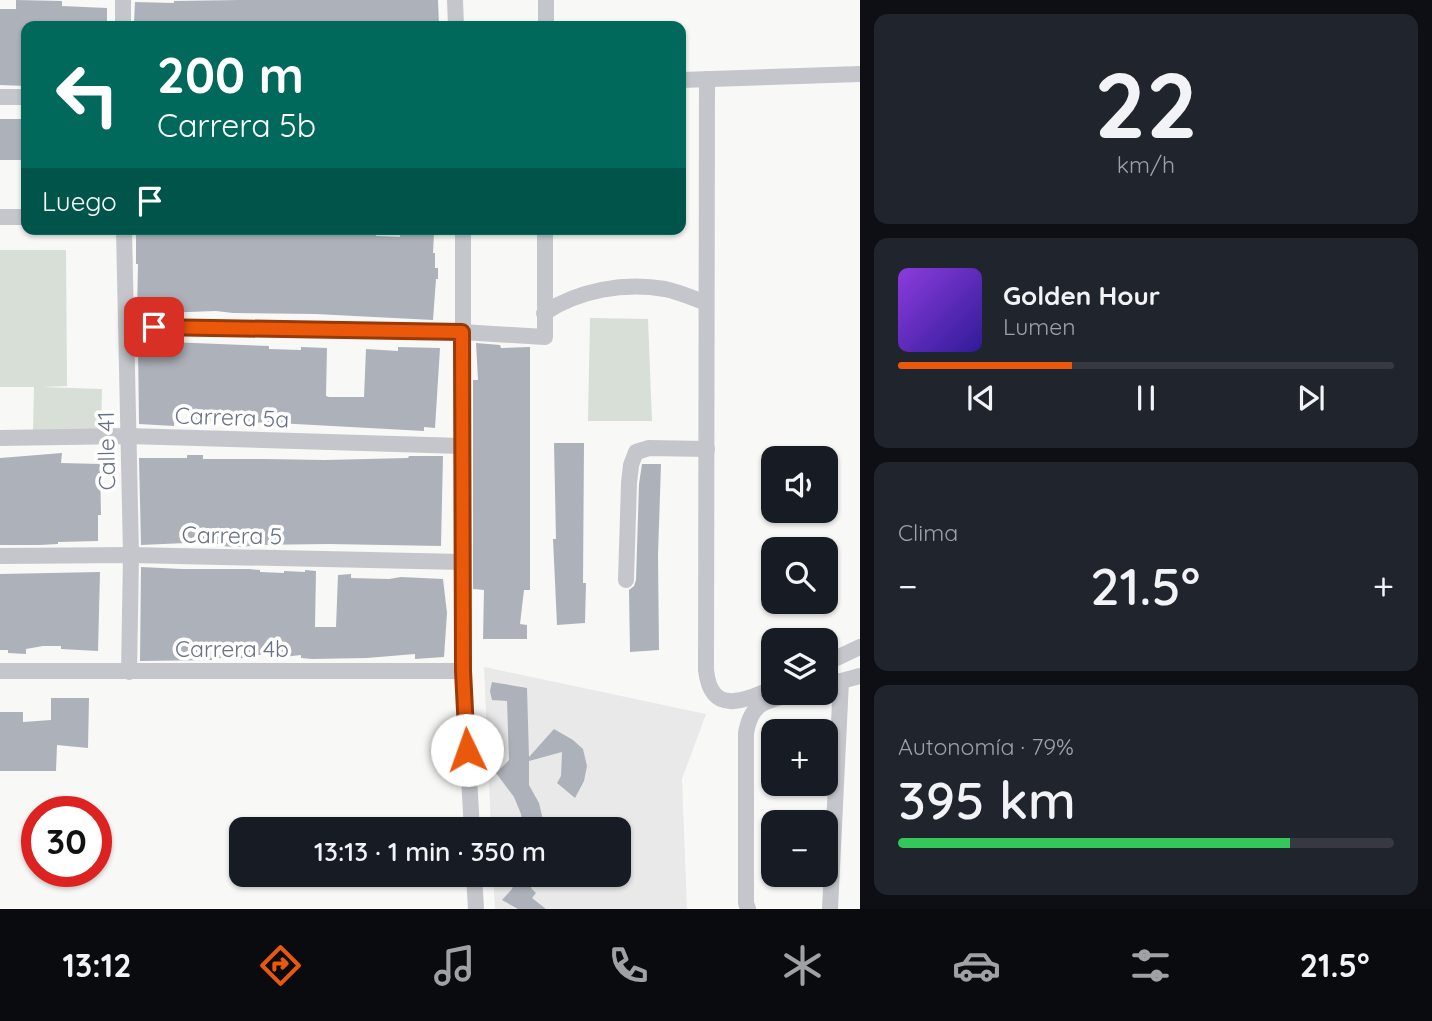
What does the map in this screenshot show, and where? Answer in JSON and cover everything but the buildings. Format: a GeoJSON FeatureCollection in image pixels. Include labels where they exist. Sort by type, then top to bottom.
{"type":"FeatureCollection","features":[{"type":"Feature","properties":{"kind":"street"},"geometry":{"type":"LineString","coordinates":[[122,21],[123,0]]}},
{"type":"Feature","properties":{"kind":"street"},"geometry":{"type":"LineString","coordinates":[[455,0],[456,21]]}},
{"type":"Feature","properties":{"kind":"street"},"geometry":{"type":"LineString","coordinates":[[546,0],[546,21]]}},
{"type":"Feature","properties":{"kind":"street"},"geometry":{"type":"LineString","coordinates":[[686,80],[860,74]]}},
{"type":"Feature","properties":{"kind":"street"},"geometry":{"type":"LineString","coordinates":[[707,79],[706,670],[714,695],[722,701],[744,700],[761,693]]}},
{"type":"Feature","properties":{"kind":"street"},"geometry":{"type":"LineString","coordinates":[[0,97],[21,97]]}},
{"type":"Feature","properties":{"kind":"street"},"geometry":{"type":"LineString","coordinates":[[0,217],[21,217]]}},
{"type":"Feature","properties":{"kind":"street","name":"Calle 41"},"geometry":{"type":"LineString","coordinates":[[124,235],[131,555],[129,671]]}},
{"type":"Feature","properties":{"kind":"street"},"geometry":{"type":"LineString","coordinates":[[463,235],[463,671],[471,817]]}},
{"type":"Feature","properties":{"kind":"street"},"geometry":{"type":"LineString","coordinates":[[126,327],[462,332],[545,337],[545,235]]}},
{"type":"Feature","properties":{"kind":"street"},"geometry":{"type":"LineString","coordinates":[[544,313],[582,294],[624,286],[666,289],[706,303]]}},
{"type":"Feature","properties":{"kind":"street","name":"Carrera 5a"},"geometry":{"type":"LineString","coordinates":[[0,438],[128,436],[462,446]]}},
{"type":"Feature","properties":{"kind":"street"},"geometry":{"type":"LineString","coordinates":[[626,580],[629,483],[636,452],[649,448],[707,449]]}},
{"type":"Feature","properties":{"kind":"street","name":"Carrera 5"},"geometry":{"type":"LineString","coordinates":[[0,556],[131,555],[463,562]]}},
{"type":"Feature","properties":{"kind":"street"},"geometry":{"type":"LineString","coordinates":[[838,657],[860,647]]}},
{"type":"Feature","properties":{"kind":"street","name":"Carrera 4b"},"geometry":{"type":"LineString","coordinates":[[0,671],[463,671]]}},
{"type":"Feature","properties":{"kind":"street"},"geometry":{"type":"LineString","coordinates":[[838,682],[860,676]]}},
{"type":"Feature","properties":{"kind":"street"},"geometry":{"type":"LineString","coordinates":[[748,909],[746,733],[752,714],[761,704]]}},
{"type":"Feature","properties":{"kind":"street"},"geometry":{"type":"LineString","coordinates":[[830,909],[834,705]]}},
{"type":"Feature","properties":{"kind":"street"},"geometry":{"type":"LineString","coordinates":[[475,887],[476,909]]}},
{"type":"Feature","properties":{"kind":"shaded area"},"geometry":{"type":"Polygon","coordinates":[[[0,250],[66,250],[67,386],[41,387],[102,389],[101,432],[33,430],[34,387],[0,387],[0,250]]]}},
{"type":"Feature","properties":{"kind":"shaded area"},"geometry":{"type":"Polygon","coordinates":[[[590,318],[648,319],[652,421],[588,421],[590,318]]]}},
{"type":"Feature","properties":{"kind":"shaded area"},"geometry":{"type":"Polygon","coordinates":[[[484,667],[706,714],[682,779],[687,909],[495,909],[494,887],[631,887],[631,817],[490,817],[484,667]]]}},
{"type":"Feature","properties":{"kind":"route"},"geometry":{"type":"LineString","coordinates":[[154,327],[462,332],[463,671],[467,750]]}}]}
